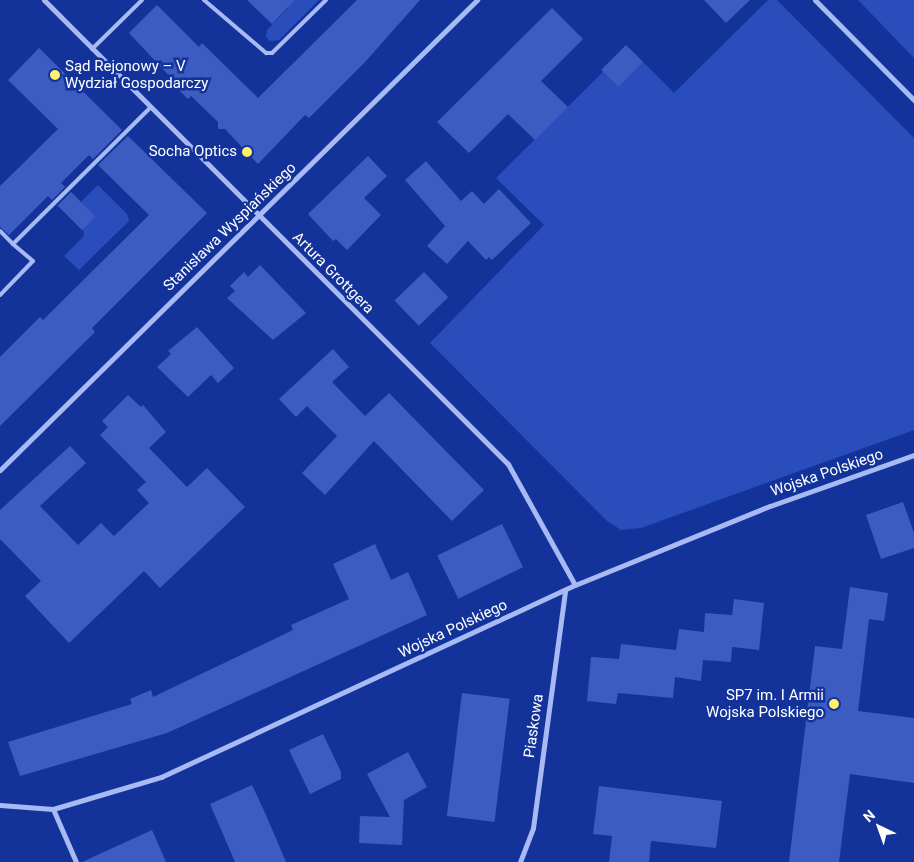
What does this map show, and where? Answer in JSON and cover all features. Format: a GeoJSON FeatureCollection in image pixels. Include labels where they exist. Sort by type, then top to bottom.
{"type":"FeatureCollection","features":[{"type":"Feature","properties":{"kind":"street","name":"Artura Grottgera"},"geometry":{"type":"LineString","coordinates":[[44,0],[508,464],[575,585]]}},
{"type":"Feature","properties":{"kind":"street","name":"Stanisława Wyspiańskiego"},"geometry":{"type":"LineString","coordinates":[[0,470],[260,217],[477,0]]}},
{"type":"Feature","properties":{"kind":"street"},"geometry":{"type":"LineString","coordinates":[[815,0],[914,100]]}},
{"type":"Feature","properties":{"kind":"street","name":"Wojska Polskiego"},"geometry":{"type":"LineString","coordinates":[[0,805],[53,809],[161,777],[575,585],[770,506],[914,456]]}},
{"type":"Feature","properties":{"kind":"street","name":"Piaskowa"},"geometry":{"type":"LineString","coordinates":[[520,862],[533,828],[565,591]]}},
{"type":"Feature","properties":{"kind":"street"},"geometry":{"type":"LineString","coordinates":[[53,809],[76,862]]}},
{"type":"Feature","properties":{"kind":"lane"},"geometry":{"type":"LineString","coordinates":[[92,49],[142,0]]}},
{"type":"Feature","properties":{"kind":"lane"},"geometry":{"type":"LineString","coordinates":[[204,0],[266,53],[272,53],[326,0]]}},
{"type":"Feature","properties":{"kind":"lane"},"geometry":{"type":"LineString","coordinates":[[13,244],[150,108]]}},
{"type":"Feature","properties":{"kind":"lane"},"geometry":{"type":"LineString","coordinates":[[0,231],[33,261],[0,295]]}},
{"type":"Feature","properties":{"kind":"shaded area"},"geometry":{"type":"Polygon","coordinates":[[[289,0],[319,0],[279,40],[270,41],[266,37],[267,30],[288,8],[289,0]]]}},
{"type":"Feature","properties":{"kind":"shaded area"},"geometry":{"type":"Polygon","coordinates":[[[768,0],[777,0],[914,138],[914,430],[641,528],[621,530],[607,521],[430,343],[544,225],[496,178],[628,47],[674,93],[768,0]]]}},
{"type":"Feature","properties":{"kind":"shaded area"},"geometry":{"type":"Polygon","coordinates":[[[858,0],[914,0],[914,58],[858,0]]]}},
{"type":"Feature","properties":{"kind":"shaded area"},"geometry":{"type":"Polygon","coordinates":[[[98,185],[127,214],[129,221],[79,270],[64,256],[84,236],[83,230],[95,217],[81,202],[98,185]]]}},
{"type":"Feature","properties":{"kind":"building"},"geometry":{"type":"Polygon","coordinates":[[[247,0],[295,0],[272,24],[247,0]]]}},
{"type":"Feature","properties":{"kind":"building"},"geometry":{"type":"Polygon","coordinates":[[[357,0],[420,0],[366,61],[309,118],[305,115],[258,164],[225,129],[218,129],[218,122],[191,96],[188,99],[174,85],[176,83],[129,33],[157,5],[199,47],[202,43],[258,98],[357,0]]]}},
{"type":"Feature","properties":{"kind":"building"},"geometry":{"type":"Polygon","coordinates":[[[704,0],[750,0],[726,23],[704,0]]]}},
{"type":"Feature","properties":{"kind":"building"},"geometry":{"type":"Polygon","coordinates":[[[552,8],[583,39],[541,81],[568,107],[535,140],[508,114],[469,153],[437,122],[552,8]]]}},
{"type":"Feature","properties":{"kind":"building"},"geometry":{"type":"Polygon","coordinates":[[[626,45],[643,62],[618,87],[601,70],[626,45]]]}},
{"type":"Feature","properties":{"kind":"building"},"geometry":{"type":"Polygon","coordinates":[[[39,48],[122,130],[93,159],[89,155],[61,183],[65,187],[52,200],[48,196],[9,235],[0,227],[0,186],[58,129],[8,80],[39,48]]]}},
{"type":"Feature","properties":{"kind":"building"},"geometry":{"type":"Polygon","coordinates":[[[128,136],[207,213],[92,328],[95,332],[0,426],[0,357],[40,317],[43,320],[149,215],[98,165],[128,136]]]}},
{"type":"Feature","properties":{"kind":"building"},"geometry":{"type":"Polygon","coordinates":[[[368,156],[387,176],[364,198],[381,215],[347,250],[336,239],[333,241],[308,214],[368,156]]]}},
{"type":"Feature","properties":{"kind":"building"},"geometry":{"type":"Polygon","coordinates":[[[426,161],[461,201],[472,191],[484,204],[499,189],[531,223],[492,260],[489,257],[486,260],[468,241],[447,264],[427,246],[445,226],[405,180],[426,161]]]}},
{"type":"Feature","properties":{"kind":"building"},"geometry":{"type":"Polygon","coordinates":[[[71,192],[96,217],[82,230],[58,205],[71,192]]]}},
{"type":"Feature","properties":{"kind":"building"},"geometry":{"type":"Polygon","coordinates":[[[260,265],[306,313],[273,340],[227,298],[235,291],[230,286],[244,272],[248,277],[260,265]]]}},
{"type":"Feature","properties":{"kind":"building"},"geometry":{"type":"Polygon","coordinates":[[[424,272],[448,297],[419,326],[395,300],[424,272]]]}},
{"type":"Feature","properties":{"kind":"building"},"geometry":{"type":"Polygon","coordinates":[[[197,327],[234,368],[218,383],[211,375],[188,397],[157,367],[171,354],[168,351],[197,327]]]}},
{"type":"Feature","properties":{"kind":"building"},"geometry":{"type":"Polygon","coordinates":[[[333,349],[349,367],[332,382],[365,416],[389,393],[484,490],[452,521],[374,441],[325,495],[302,473],[337,436],[307,406],[296,417],[279,399],[333,349]]]}},
{"type":"Feature","properties":{"kind":"building"},"geometry":{"type":"Polygon","coordinates":[[[128,395],[141,407],[143,405],[166,432],[149,448],[187,487],[207,468],[245,507],[160,588],[144,571],[69,643],[25,596],[41,581],[0,539],[0,510],[70,446],[86,463],[40,506],[78,545],[101,523],[114,536],[149,503],[137,490],[146,482],[100,435],[108,427],[102,421],[128,395]]]}},
{"type":"Feature","properties":{"kind":"building"},"geometry":{"type":"Polygon","coordinates":[[[903,502],[914,533],[914,548],[881,559],[866,515],[903,502]]]}},
{"type":"Feature","properties":{"kind":"building"},"geometry":{"type":"Polygon","coordinates":[[[502,524],[523,567],[458,599],[437,556],[502,524]]]}},
{"type":"Feature","properties":{"kind":"building"},"geometry":{"type":"Polygon","coordinates":[[[375,544],[391,580],[408,572],[427,615],[167,733],[20,776],[8,742],[132,704],[130,699],[151,690],[153,697],[293,630],[291,625],[349,599],[333,564],[375,544]]]}},
{"type":"Feature","properties":{"kind":"building"},"geometry":{"type":"Polygon","coordinates":[[[850,587],[888,593],[884,621],[869,619],[858,711],[914,718],[914,783],[850,774],[839,862],[789,862],[815,646],[842,649],[850,587]]]}},
{"type":"Feature","properties":{"kind":"building"},"geometry":{"type":"Polygon","coordinates":[[[734,599],[764,603],[759,650],[732,647],[731,662],[703,660],[701,681],[675,677],[673,698],[618,693],[616,704],[587,701],[591,657],[619,659],[621,644],[676,650],[679,629],[704,632],[705,613],[732,615],[734,599]]]}},
{"type":"Feature","properties":{"kind":"building"},"geometry":{"type":"Polygon","coordinates":[[[462,693],[510,699],[495,822],[447,816],[462,693]]]}},
{"type":"Feature","properties":{"kind":"building"},"geometry":{"type":"Polygon","coordinates":[[[323,734],[341,772],[341,779],[310,794],[289,750],[323,734]]]}},
{"type":"Feature","properties":{"kind":"building"},"geometry":{"type":"Polygon","coordinates":[[[408,752],[427,787],[404,800],[402,845],[359,843],[360,816],[390,817],[367,774],[408,752]]]}},
{"type":"Feature","properties":{"kind":"building"},"geometry":{"type":"Polygon","coordinates":[[[252,785],[286,862],[235,862],[210,804],[252,785]]]}},
{"type":"Feature","properties":{"kind":"building"},"geometry":{"type":"Polygon","coordinates":[[[599,786],[722,801],[716,848],[651,841],[649,862],[609,862],[612,836],[593,834],[599,786]]]}},
{"type":"Feature","properties":{"kind":"building"},"geometry":{"type":"Polygon","coordinates":[[[152,830],[166,862],[82,862],[152,830]]]}},
{"type":"Feature","properties":{"kind":"place","name":"Sąd Rejonowy – V Wydział Gospodarczy"},"geometry":{"type":"Point","coordinates":[55,75]}},
{"type":"Feature","properties":{"kind":"place","name":"Socha Optics"},"geometry":{"type":"Point","coordinates":[247,152]}},
{"type":"Feature","properties":{"kind":"place","name":"SP7 im. I Armii Wojska Polskiego"},"geometry":{"type":"Point","coordinates":[834,704]}}]}
